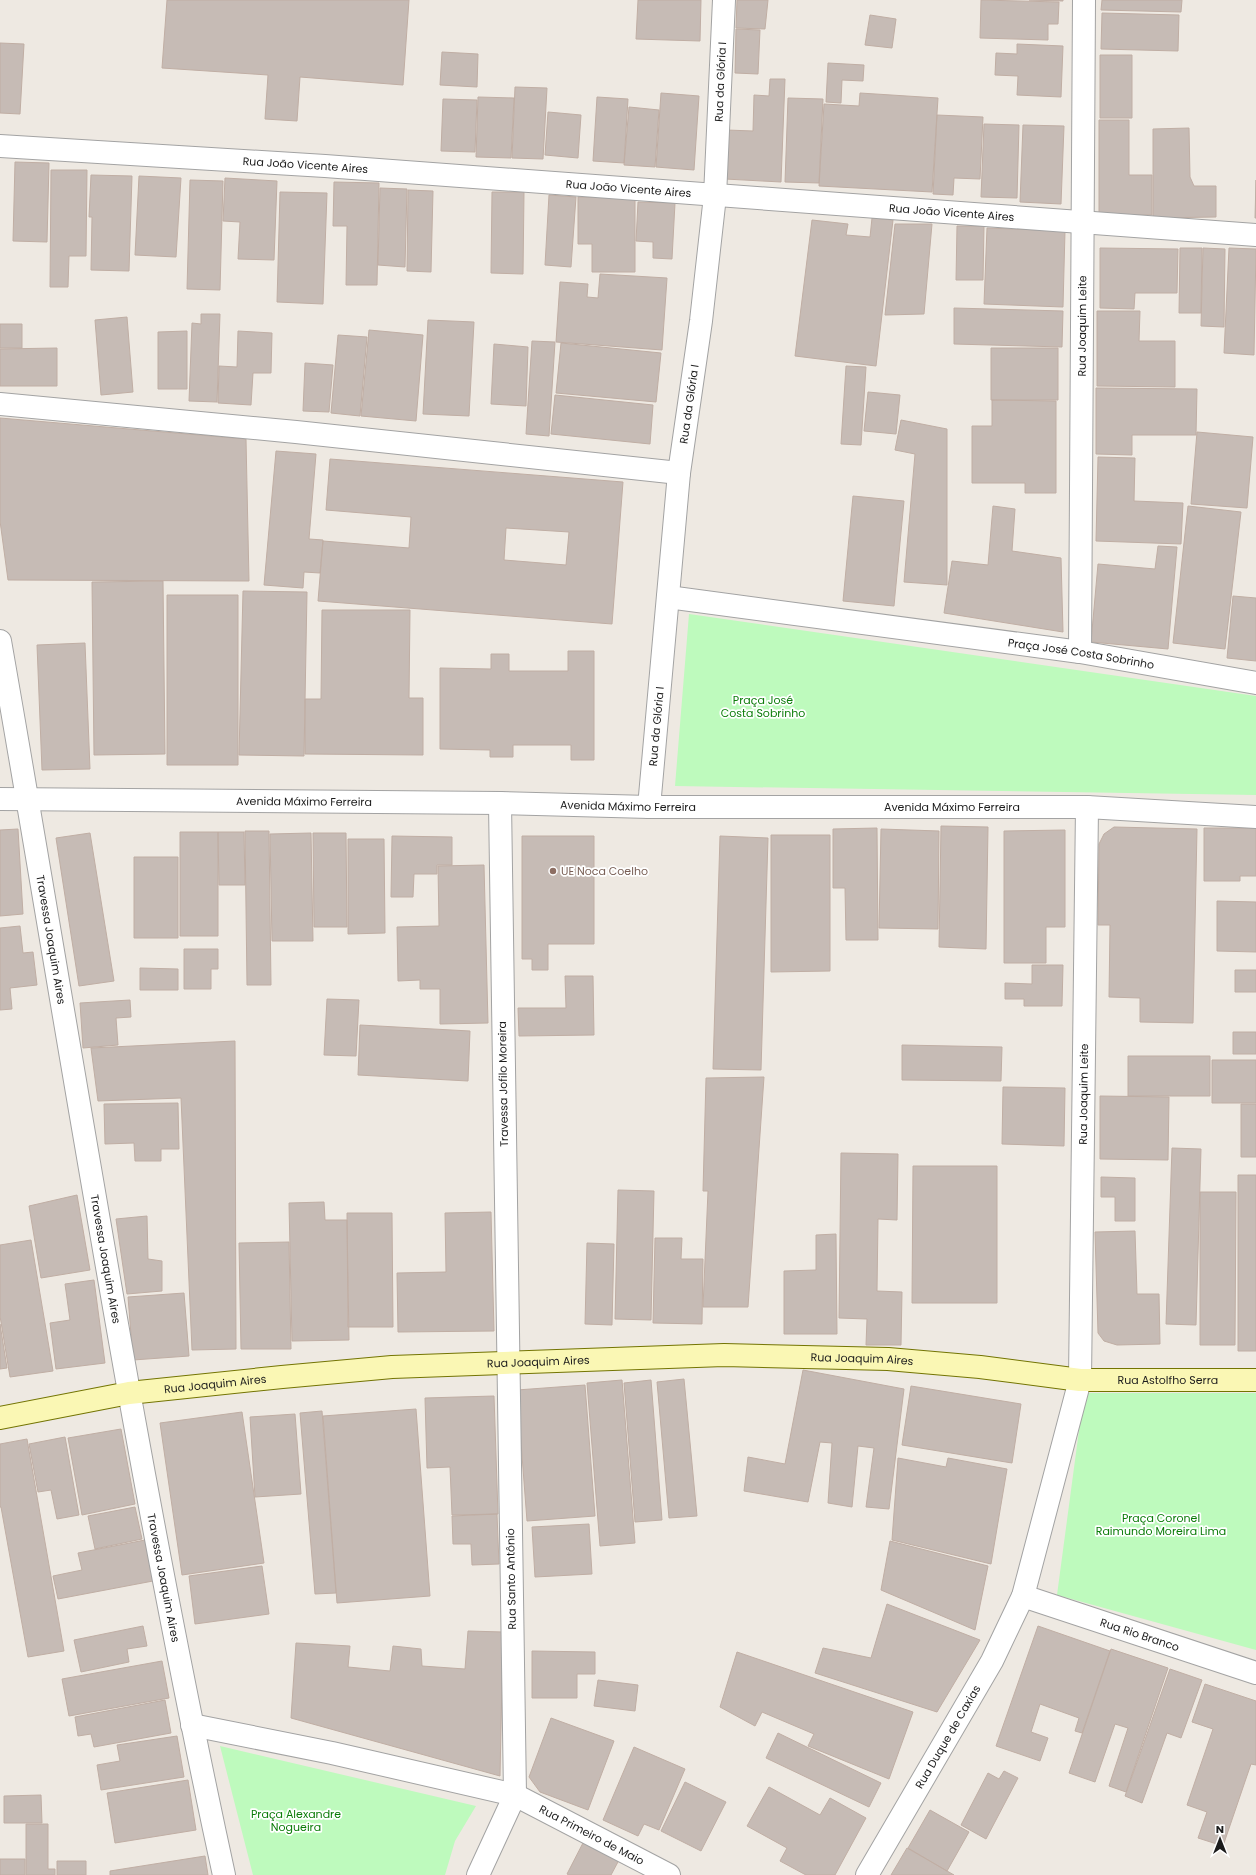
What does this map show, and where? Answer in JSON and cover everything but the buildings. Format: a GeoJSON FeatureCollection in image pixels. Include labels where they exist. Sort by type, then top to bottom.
{"type":"FeatureCollection","features":[{"type":"Feature","properties":{"kind":"street","name":"Rua da Glória I"},"geometry":{"type":"LineString","coordinates":[[649,807],[680,473],[701,321],[715,196],[724,0]]}},
{"type":"Feature","properties":{"kind":"street","name":"Rua Joaquim Leite"},"geometry":{"type":"LineString","coordinates":[[1080,652],[1084,0]]}},
{"type":"Feature","properties":{"kind":"street","name":"Rua João Vicente Aires"},"geometry":{"type":"LineString","coordinates":[[0,146],[325,166],[1256,235]]}},
{"type":"Feature","properties":{"kind":"street"},"geometry":{"type":"LineString","coordinates":[[0,404],[288,431],[680,473]]}},
{"type":"Feature","properties":{"kind":"street","name":"Praça José Costa Sobrinho"},"geometry":{"type":"LineString","coordinates":[[668,597],[1080,652],[1256,684]]}},
{"type":"Feature","properties":{"kind":"street","name":"Travessa Joaquim Aires"},"geometry":{"type":"LineString","coordinates":[[0,641],[129,1393],[192,1725],[224,1875]]}},
{"type":"Feature","properties":{"kind":"street","name":"Avenida Máximo Ferreira"},"geometry":{"type":"LineString","coordinates":[[0,799],[649,807],[1087,807],[1256,816]]}},
{"type":"Feature","properties":{"kind":"street","name":"Travessa Jofilo Moreira"},"geometry":{"type":"LineString","coordinates":[[500,804],[507,1364]]}},
{"type":"Feature","properties":{"kind":"street","name":"Rua Joaquim Leite"},"geometry":{"type":"LineString","coordinates":[[1023,1596],[1080,1380],[1087,807]]}},
{"type":"Feature","properties":{"kind":"street","name":"Rua Joaquim Aires"},"geometry":{"type":"LineString","coordinates":[[0,1418],[129,1393],[384,1368],[724,1355],[888,1359],[1080,1380]]}},
{"type":"Feature","properties":{"kind":"street","name":"Rua Santo Antônio"},"geometry":{"type":"LineString","coordinates":[[507,1364],[515,1795]]}},
{"type":"Feature","properties":{"kind":"street","name":"Rua Astolfho Serra"},"geometry":{"type":"LineString","coordinates":[[1080,1380],[1256,1380]]}},
{"type":"Feature","properties":{"kind":"street","name":"Rua Rio Branco"},"geometry":{"type":"LineString","coordinates":[[1023,1596],[1256,1674]]}},
{"type":"Feature","properties":{"kind":"street","name":"Rua Duque de Caxias"},"geometry":{"type":"LineString","coordinates":[[867,1875],[992,1661],[1023,1596]]}},
{"type":"Feature","properties":{"kind":"street"},"geometry":{"type":"LineString","coordinates":[[192,1725],[332,1753],[515,1795],[478,1875]]}},
{"type":"Feature","properties":{"kind":"street","name":"Rua Primeiro de Maio"},"geometry":{"type":"LineString","coordinates":[[515,1795],[611,1843],[669,1875]]}},
{"type":"Feature","properties":{"kind":"green space","name":"Praça José Costa Sobrinho"},"geometry":{"type":"Polygon","coordinates":[[[689,614],[1256,696],[1256,795],[675,786],[689,614]]]}},
{"type":"Feature","properties":{"kind":"green space","name":"Praça Coronel Raimundo Moreira Lima"},"geometry":{"type":"Polygon","coordinates":[[[1084,1393],[1256,1393],[1256,1650],[1057,1595],[1084,1393]]]}},
{"type":"Feature","properties":{"kind":"green space","name":"Praça Alexandre Nogueira"},"geometry":{"type":"Polygon","coordinates":[[[220,1746],[476,1806],[455,1841],[445,1875],[253,1875],[220,1746]]]}},
{"type":"Feature","properties":{"kind":"place","name":"UE Noca Coelho"},"geometry":{"type":"Point","coordinates":[553,871]}}]}
